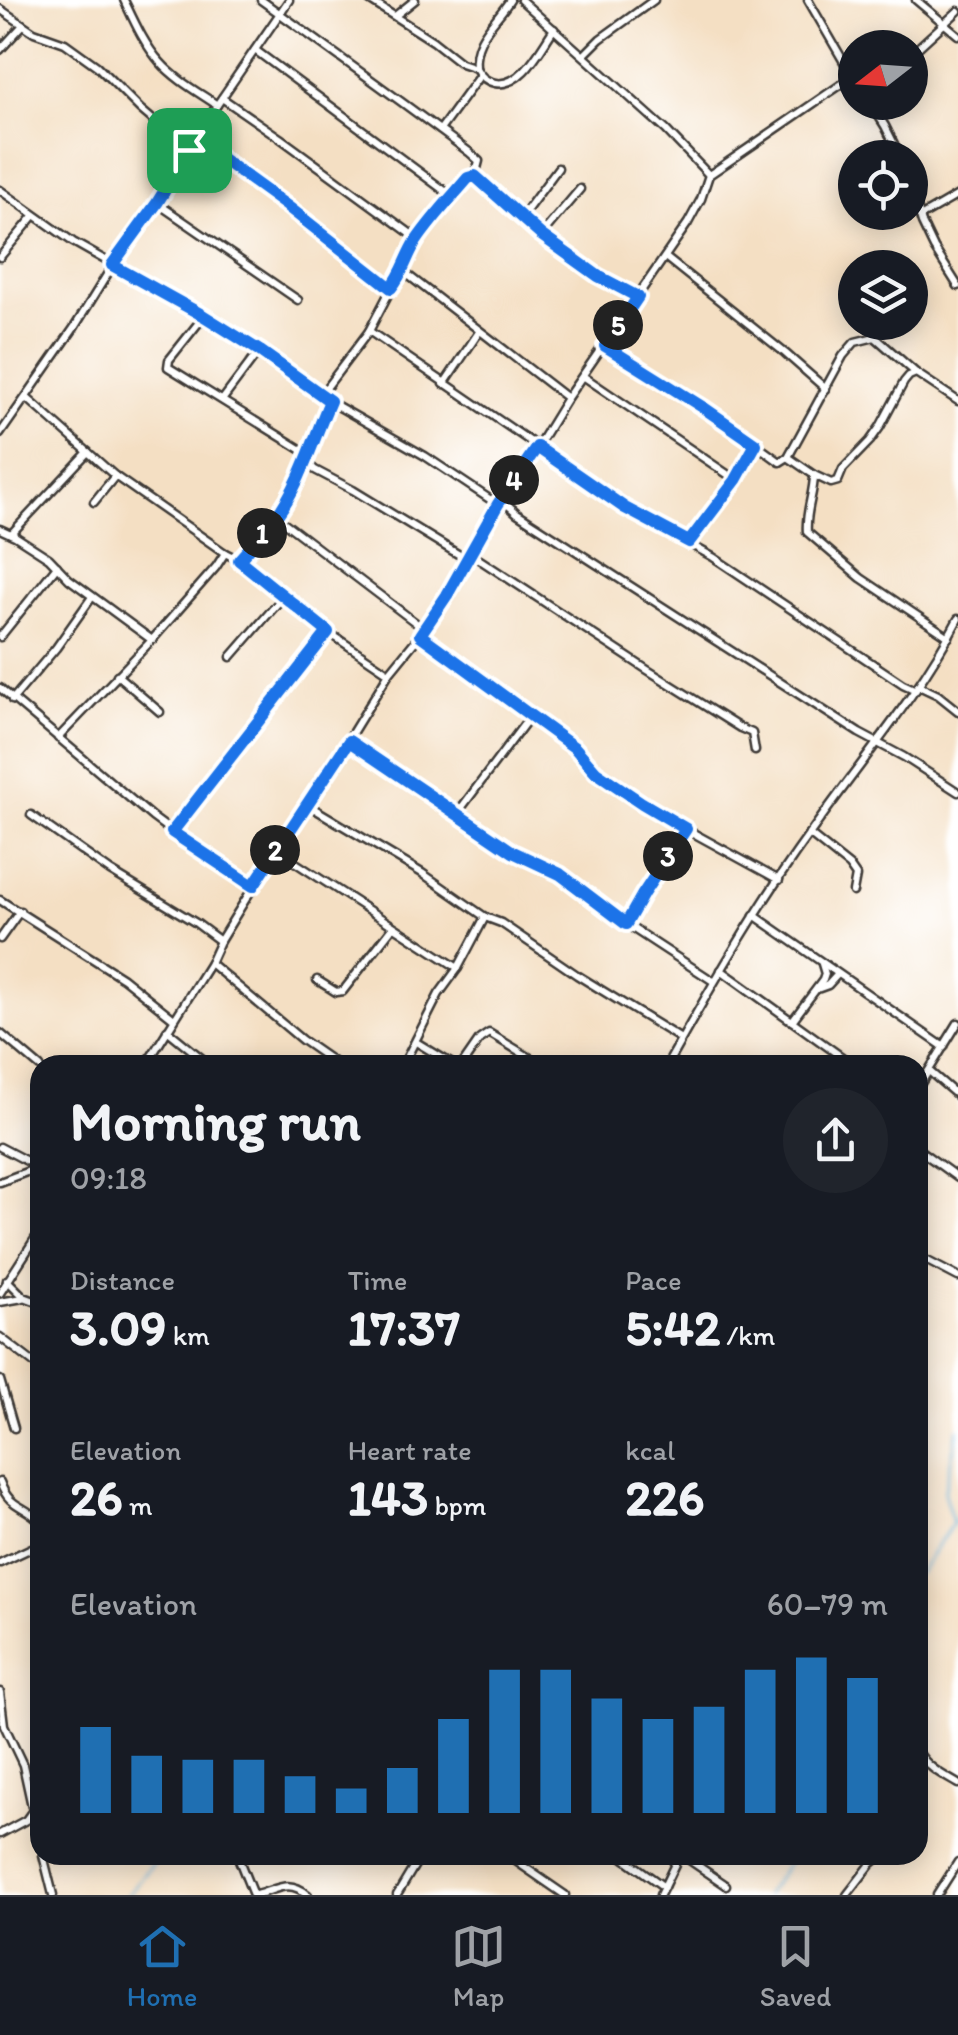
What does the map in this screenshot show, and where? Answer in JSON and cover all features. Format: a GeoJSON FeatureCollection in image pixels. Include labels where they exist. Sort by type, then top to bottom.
{"type":"FeatureCollection","features":[{"type":"Feature","properties":{"kind":"street"},"geometry":{"type":"LineString","coordinates":[[124,0],[140,32],[163,65],[178,78],[280,138],[418,239]]}},
{"type":"Feature","properties":{"kind":"street"},"geometry":{"type":"LineString","coordinates":[[260,0],[479,161],[475,176]]}},
{"type":"Feature","properties":{"kind":"street"},"geometry":{"type":"LineString","coordinates":[[0,434],[289,0]]}},
{"type":"Feature","properties":{"kind":"street"},"geometry":{"type":"LineString","coordinates":[[369,0],[460,63],[500,84],[520,75],[554,29]]}},
{"type":"Feature","properties":{"kind":"street"},"geometry":{"type":"LineString","coordinates":[[396,16],[415,0]]}},
{"type":"Feature","properties":{"kind":"street"},"geometry":{"type":"LineString","coordinates":[[440,130],[478,72],[475,52],[484,33],[510,0]]}},
{"type":"Feature","properties":{"kind":"street"},"geometry":{"type":"LineString","coordinates":[[521,0],[666,130],[709,176]]}},
{"type":"Feature","properties":{"kind":"street"},"geometry":{"type":"LineString","coordinates":[[584,55],[654,0]]}},
{"type":"Feature","properties":{"kind":"street"},"geometry":{"type":"LineString","coordinates":[[808,0],[838,52]]}},
{"type":"Feature","properties":{"kind":"street"},"geometry":{"type":"LineString","coordinates":[[916,0],[958,35]]}},
{"type":"Feature","properties":{"kind":"street"},"geometry":{"type":"LineString","coordinates":[[0,9],[34,32],[58,39],[97,66],[189,150]]}},
{"type":"Feature","properties":{"kind":"street"},"geometry":{"type":"LineString","coordinates":[[928,39],[958,11]]}},
{"type":"Feature","properties":{"kind":"street"},"geometry":{"type":"LineString","coordinates":[[0,50],[23,25]]}},
{"type":"Feature","properties":{"kind":"street"},"geometry":{"type":"LineString","coordinates":[[255,50],[453,196]]}},
{"type":"Feature","properties":{"kind":"street"},"geometry":{"type":"LineString","coordinates":[[152,1055],[253,886],[389,673],[447,595],[499,501],[696,210],[709,176],[838,90]]}},
{"type":"Feature","properties":{"kind":"street"},"geometry":{"type":"LineString","coordinates":[[196,140],[391,288]]}},
{"type":"Feature","properties":{"kind":"street"},"geometry":{"type":"LineString","coordinates":[[520,218],[558,168]]}},
{"type":"Feature","properties":{"kind":"street"},"geometry":{"type":"LineString","coordinates":[[320,396],[369,331],[391,288],[404,272],[418,239],[468,178],[475,176]]}},
{"type":"Feature","properties":{"kind":"street"},"geometry":{"type":"LineString","coordinates":[[475,176],[541,235],[598,276],[638,297]]}},
{"type":"Feature","properties":{"kind":"street"},"geometry":{"type":"LineString","coordinates":[[541,235],[580,189]]}},
{"type":"Feature","properties":{"kind":"street"},"geometry":{"type":"LineString","coordinates":[[0,190],[112,265],[260,351],[320,396],[499,501],[958,792]]}},
{"type":"Feature","properties":{"kind":"street"},"geometry":{"type":"LineString","coordinates":[[928,213],[958,196]]}},
{"type":"Feature","properties":{"kind":"street"},"geometry":{"type":"LineString","coordinates":[[157,203],[298,300]]}},
{"type":"Feature","properties":{"kind":"street"},"geometry":{"type":"LineString","coordinates":[[0,257],[34,216]]}},
{"type":"Feature","properties":{"kind":"street"},"geometry":{"type":"LineString","coordinates":[[926,230],[958,286]]}},
{"type":"Feature","properties":{"kind":"street"},"geometry":{"type":"LineString","coordinates":[[665,257],[826,390]]}},
{"type":"Feature","properties":{"kind":"street"},"geometry":{"type":"LineString","coordinates":[[404,272],[567,398]]}},
{"type":"Feature","properties":{"kind":"street"},"geometry":{"type":"LineString","coordinates":[[204,316],[169,360],[168,367],[308,458],[315,470],[468,556],[752,732],[755,751]]}},
{"type":"Feature","properties":{"kind":"street"},"geometry":{"type":"LineString","coordinates":[[369,331],[625,508],[689,542],[903,684],[938,696],[958,712]]}},
{"type":"Feature","properties":{"kind":"street"},"geometry":{"type":"LineString","coordinates":[[444,384],[479,332]]}},
{"type":"Feature","properties":{"kind":"street"},"geometry":{"type":"LineString","coordinates":[[605,346],[704,408],[780,462],[788,457],[851,345],[860,339],[878,338],[916,373],[958,401]]}},
{"type":"Feature","properties":{"kind":"street"},"geometry":{"type":"LineString","coordinates":[[224,400],[260,351]]}},
{"type":"Feature","properties":{"kind":"street"},"geometry":{"type":"LineString","coordinates":[[788,457],[814,475],[831,483],[838,481],[880,427],[904,382],[916,373]]}},
{"type":"Feature","properties":{"kind":"street"},"geometry":{"type":"LineString","coordinates":[[583,376],[736,480]]}},
{"type":"Feature","properties":{"kind":"street"},"geometry":{"type":"LineString","coordinates":[[27,398],[115,476],[239,560],[328,632],[389,673]]}},
{"type":"Feature","properties":{"kind":"street"},"geometry":{"type":"LineString","coordinates":[[239,560],[277,517],[308,458],[330,401]]}},
{"type":"Feature","properties":{"kind":"street"},"geometry":{"type":"LineString","coordinates":[[689,542],[736,480],[756,444]]}},
{"type":"Feature","properties":{"kind":"street"},"geometry":{"type":"LineString","coordinates":[[11,534],[88,452]]}},
{"type":"Feature","properties":{"kind":"street"},"geometry":{"type":"LineString","coordinates":[[814,475],[807,532],[861,578],[949,637]]}},
{"type":"Feature","properties":{"kind":"street"},"geometry":{"type":"LineString","coordinates":[[94,502],[115,476]]}},
{"type":"Feature","properties":{"kind":"street"},"geometry":{"type":"LineString","coordinates":[[277,517],[507,700],[575,748],[596,772],[686,829],[780,880]]}},
{"type":"Feature","properties":{"kind":"street"},"geometry":{"type":"LineString","coordinates":[[0,529],[57,566],[152,640]]}},
{"type":"Feature","properties":{"kind":"street"},"geometry":{"type":"LineString","coordinates":[[58,738],[152,640],[224,553]]}},
{"type":"Feature","properties":{"kind":"street"},"geometry":{"type":"LineString","coordinates":[[0,637],[57,566]]}},
{"type":"Feature","properties":{"kind":"street"},"geometry":{"type":"LineString","coordinates":[[12,700],[56,648],[92,596]]}},
{"type":"Feature","properties":{"kind":"street"},"geometry":{"type":"LineString","coordinates":[[231,657],[283,597]]}},
{"type":"Feature","properties":{"kind":"street"},"geometry":{"type":"LineString","coordinates":[[673,1055],[754,915],[918,688],[958,619]]}},
{"type":"Feature","properties":{"kind":"street"},"geometry":{"type":"LineString","coordinates":[[172,832],[328,632]]}},
{"type":"Feature","properties":{"kind":"street"},"geometry":{"type":"LineString","coordinates":[[117,675],[160,712]]}},
{"type":"Feature","properties":{"kind":"street"},"geometry":{"type":"LineString","coordinates":[[1,691],[172,832],[253,886]]}},
{"type":"Feature","properties":{"kind":"street"},"geometry":{"type":"LineString","coordinates":[[456,815],[531,715]]}},
{"type":"Feature","properties":{"kind":"street"},"geometry":{"type":"LineString","coordinates":[[349,741],[513,852],[560,874],[626,924],[713,981]]}},
{"type":"Feature","properties":{"kind":"street"},"geometry":{"type":"LineString","coordinates":[[308,804],[680,1038]]}},
{"type":"Feature","properties":{"kind":"street"},"geometry":{"type":"LineString","coordinates":[[31,815],[220,941]]}},
{"type":"Feature","properties":{"kind":"street"},"geometry":{"type":"LineString","coordinates":[[626,924],[686,829]]}},
{"type":"Feature","properties":{"kind":"street"},"geometry":{"type":"LineString","coordinates":[[809,834],[849,866],[856,876],[852,892]]}},
{"type":"Feature","properties":{"kind":"street"},"geometry":{"type":"LineString","coordinates":[[276,850],[458,968]]}},
{"type":"Feature","properties":{"kind":"street"},"geometry":{"type":"LineString","coordinates":[[0,900],[123,978],[174,1018]]}},
{"type":"Feature","properties":{"kind":"street"},"geometry":{"type":"LineString","coordinates":[[0,939],[20,910]]}},
{"type":"Feature","properties":{"kind":"street"},"geometry":{"type":"LineString","coordinates":[[754,915],[944,1047]]}},
{"type":"Feature","properties":{"kind":"street"},"geometry":{"type":"LineString","coordinates":[[409,1055],[485,916]]}},
{"type":"Feature","properties":{"kind":"street"},"geometry":{"type":"LineString","coordinates":[[317,980],[336,992],[343,991],[393,927]]}},
{"type":"Feature","properties":{"kind":"street"},"geometry":{"type":"LineString","coordinates":[[792,1021],[824,978],[820,961]]}},
{"type":"Feature","properties":{"kind":"street"},"geometry":{"type":"LineString","coordinates":[[210,963],[325,1055]]}},
{"type":"Feature","properties":{"kind":"street"},"geometry":{"type":"LineString","coordinates":[[722,970],[839,1055]]}},
{"type":"Feature","properties":{"kind":"street"},"geometry":{"type":"LineString","coordinates":[[816,989],[828,985],[838,974]]}},
{"type":"Feature","properties":{"kind":"street"},"geometry":{"type":"LineString","coordinates":[[958,1024],[929,1070],[958,1096]]}},
{"type":"Feature","properties":{"kind":"street"},"geometry":{"type":"LineString","coordinates":[[167,1030],[198,1055]]}},
{"type":"Feature","properties":{"kind":"street"},"geometry":{"type":"LineString","coordinates":[[469,1055],[488,1033],[525,1055]]}},
{"type":"Feature","properties":{"kind":"street"},"geometry":{"type":"LineString","coordinates":[[0,1034],[30,1060]]}},
{"type":"Feature","properties":{"kind":"street"},"geometry":{"type":"LineString","coordinates":[[416,1042],[437,1055]]}},
{"type":"Feature","properties":{"kind":"street"},"geometry":{"type":"LineString","coordinates":[[0,1147],[30,1163]]}},
{"type":"Feature","properties":{"kind":"street"},"geometry":{"type":"LineString","coordinates":[[928,1156],[958,1178]]}},
{"type":"Feature","properties":{"kind":"street"},"geometry":{"type":"LineString","coordinates":[[0,1182],[30,1170]]}},
{"type":"Feature","properties":{"kind":"street"},"geometry":{"type":"LineString","coordinates":[[0,1294],[30,1247]]}},
{"type":"Feature","properties":{"kind":"street"},"geometry":{"type":"LineString","coordinates":[[928,1261],[958,1277]]}},
{"type":"Feature","properties":{"kind":"street"},"geometry":{"type":"LineString","coordinates":[[7,1280],[24,1298]]}},
{"type":"Feature","properties":{"kind":"street"},"geometry":{"type":"LineString","coordinates":[[0,1302],[30,1300]]}},
{"type":"Feature","properties":{"kind":"street"},"geometry":{"type":"LineString","coordinates":[[0,1337],[30,1360]]}},
{"type":"Feature","properties":{"kind":"street"},"geometry":{"type":"LineString","coordinates":[[0,1380],[14,1428]]}},
{"type":"Feature","properties":{"kind":"street"},"geometry":{"type":"LineString","coordinates":[[0,1482],[8,1499],[30,1513]]}},
{"type":"Feature","properties":{"kind":"street"},"geometry":{"type":"LineString","coordinates":[[0,1562],[30,1548]]}},
{"type":"Feature","properties":{"kind":"street"},"geometry":{"type":"LineString","coordinates":[[0,1692],[4,1725],[23,1765],[30,1801]]}},
{"type":"Feature","properties":{"kind":"street"},"geometry":{"type":"LineString","coordinates":[[928,1765],[958,1784]]}},
{"type":"Feature","properties":{"kind":"street"},"geometry":{"type":"LineString","coordinates":[[0,1834],[30,1814]]}},
{"type":"Feature","properties":{"kind":"street"},"geometry":{"type":"LineString","coordinates":[[46,1865],[53,1895]]}},
{"type":"Feature","properties":{"kind":"street"},"geometry":{"type":"LineString","coordinates":[[242,1865],[255,1895],[288,1885],[298,1886],[308,1895]]}},
{"type":"Feature","properties":{"kind":"street"},"geometry":{"type":"LineString","coordinates":[[397,1895],[414,1865]]}},
{"type":"Feature","properties":{"kind":"street"},"geometry":{"type":"LineString","coordinates":[[521,1865],[564,1895]]}},
{"type":"Feature","properties":{"kind":"street"},"geometry":{"type":"LineString","coordinates":[[632,1865],[662,1891],[675,1865]]}},
{"type":"Feature","properties":{"kind":"street"},"geometry":{"type":"LineString","coordinates":[[695,1865],[726,1885]]}},
{"type":"Feature","properties":{"kind":"street"},"geometry":{"type":"LineString","coordinates":[[847,1895],[870,1865]]}},
{"type":"Feature","properties":{"kind":"street"},"geometry":{"type":"LineString","coordinates":[[936,1895],[957,1865]]}},
{"type":"Feature","properties":{"kind":"waterway"},"geometry":{"type":"LineString","coordinates":[[928,1559],[953,1523],[944,1493],[958,1429]]}},
{"type":"Feature","properties":{"kind":"waterway"},"geometry":{"type":"LineString","coordinates":[[128,1895],[152,1865]]}},
{"type":"Feature","properties":{"kind":"waterway"},"geometry":{"type":"LineString","coordinates":[[766,1895],[786,1865]]}},
{"type":"Feature","properties":{"kind":"route"},"geometry":{"type":"LineString","coordinates":[[196,140],[240,170],[391,288],[404,272],[418,239],[468,178],[475,176],[541,235],[598,276],[638,297],[605,346],[756,444],[736,480],[689,542],[625,508],[537,447],[420,635],[575,748],[596,772],[686,829],[626,924],[560,874],[513,852],[349,741],[253,886],[172,832],[328,632],[239,560],[277,517],[310,455],[330,401],[204,316],[112,265],[189,150],[196,140]]}}]}
